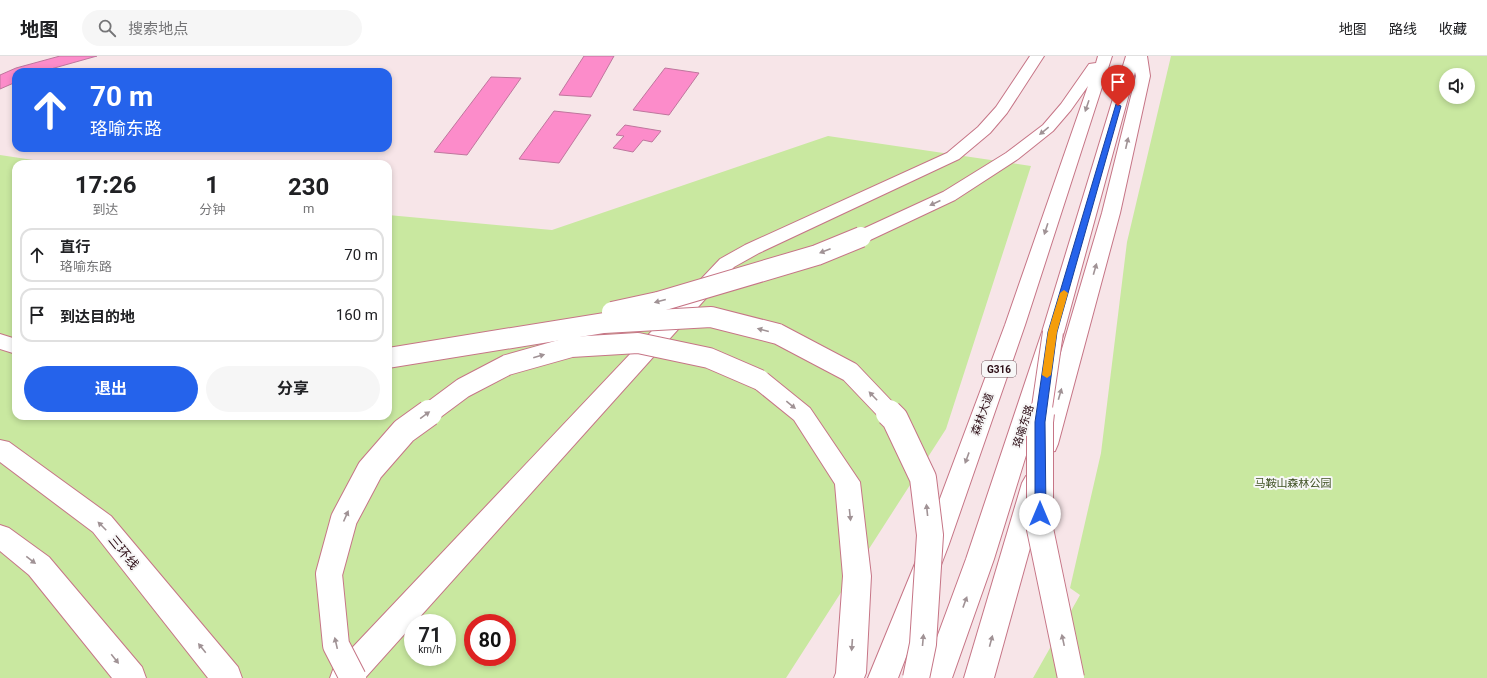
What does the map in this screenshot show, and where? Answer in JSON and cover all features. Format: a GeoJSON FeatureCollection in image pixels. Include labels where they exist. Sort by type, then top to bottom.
{"type":"FeatureCollection","features":[{"type":"Feature","properties":{"kind":"main road"},"geometry":{"type":"LineString","coordinates":[[345,678],[727,263],[752,249],[953,156],[984,130],[1002,110],[1037,56]]}},
{"type":"Feature","properties":{"kind":"main road"},"geometry":{"type":"LineString","coordinates":[[392,356],[658,302],[817,255],[862,237],[949,196],[1012,156],[1048,128],[1066,107],[1101,56]]}},
{"type":"Feature","properties":{"kind":"main road","name":"森林大道"},"geometry":{"type":"LineString","coordinates":[[883,678],[936,544],[1009,339],[1105,56]]}},
{"type":"Feature","properties":{"kind":"main road","name":"珞喻东路"},"geometry":{"type":"LineString","coordinates":[[937,678],[980,559],[1053,332],[1133,56]]}},
{"type":"Feature","properties":{"kind":"main road"},"geometry":{"type":"LineString","coordinates":[[979,678],[1111,213],[1143,76],[1140,56]]}},
{"type":"Feature","properties":{"kind":"main road"},"geometry":{"type":"LineString","coordinates":[[392,356],[604,323],[711,316],[778,334],[850,372],[895,419],[923,478],[930,535],[923,644],[916,678]]}},
{"type":"Feature","properties":{"kind":"main road"},"geometry":{"type":"LineString","coordinates":[[1053,332],[1040,422],[1040,529],[1071,678]]}},
{"type":"Feature","properties":{"kind":"main road"},"geometry":{"type":"LineString","coordinates":[[0,341],[12,346]]}},
{"type":"Feature","properties":{"kind":"main road"},"geometry":{"type":"LineString","coordinates":[[353,678],[336,645],[329,574],[344,519],[370,470],[404,431],[463,388],[507,364],[571,347],[638,343],[709,358],[760,380],[802,414],[847,482],[857,576],[851,673],[849,678]]}},
{"type":"Feature","properties":{"kind":"main road","name":"三环线"},"geometry":{"type":"LineString","coordinates":[[0,449],[102,524],[227,678]]}},
{"type":"Feature","properties":{"kind":"main road"},"geometry":{"type":"LineString","coordinates":[[0,536],[39,566],[131,678]]}},
{"type":"Feature","properties":{"kind":"green space","name":"马鞍山森林公园"},"geometry":{"type":"Polygon","coordinates":[[[1171,56],[1487,56],[1487,678],[1033,678],[1080,595],[1070,588],[1101,453],[1127,242],[1171,56]]]}},
{"type":"Feature","properties":{"kind":"green space"},"geometry":{"type":"Polygon","coordinates":[[[828,136],[1031,166],[946,429],[786,678],[0,678],[0,155],[33,160],[12,160],[12,420],[392,420],[392,215],[552,230],[828,136]]]}},
{"type":"Feature","properties":{"kind":"building"},"geometry":{"type":"Polygon","coordinates":[[[60,56],[97,56],[54,68],[16,68],[60,56]]]}},
{"type":"Feature","properties":{"kind":"building"},"geometry":{"type":"Polygon","coordinates":[[[584,56],[614,56],[591,97],[559,95],[584,56]]]}},
{"type":"Feature","properties":{"kind":"building"},"geometry":{"type":"Polygon","coordinates":[[[665,68],[699,73],[669,115],[633,110],[665,68]]]}},
{"type":"Feature","properties":{"kind":"building"},"geometry":{"type":"Polygon","coordinates":[[[12,70],[12,84],[0,89],[0,75],[12,70]]]}},
{"type":"Feature","properties":{"kind":"building"},"geometry":{"type":"Polygon","coordinates":[[[491,77],[521,78],[467,155],[434,152],[491,77]]]}},
{"type":"Feature","properties":{"kind":"building"},"geometry":{"type":"Polygon","coordinates":[[[554,111],[591,115],[559,163],[519,159],[554,111]]]}},
{"type":"Feature","properties":{"kind":"building"},"geometry":{"type":"Polygon","coordinates":[[[625,125],[661,131],[652,142],[643,140],[633,152],[613,148],[624,136],[616,135],[625,125]]]}},
{"type":"Feature","properties":{"kind":"slow traffic"},"geometry":{"type":"LineString","coordinates":[[1047,375],[1053,332],[1064,293]]}},
{"type":"Feature","properties":{"kind":"route"},"geometry":{"type":"LineString","coordinates":[[1040,514],[1040,422],[1053,332],[1118,106]]}}]}
